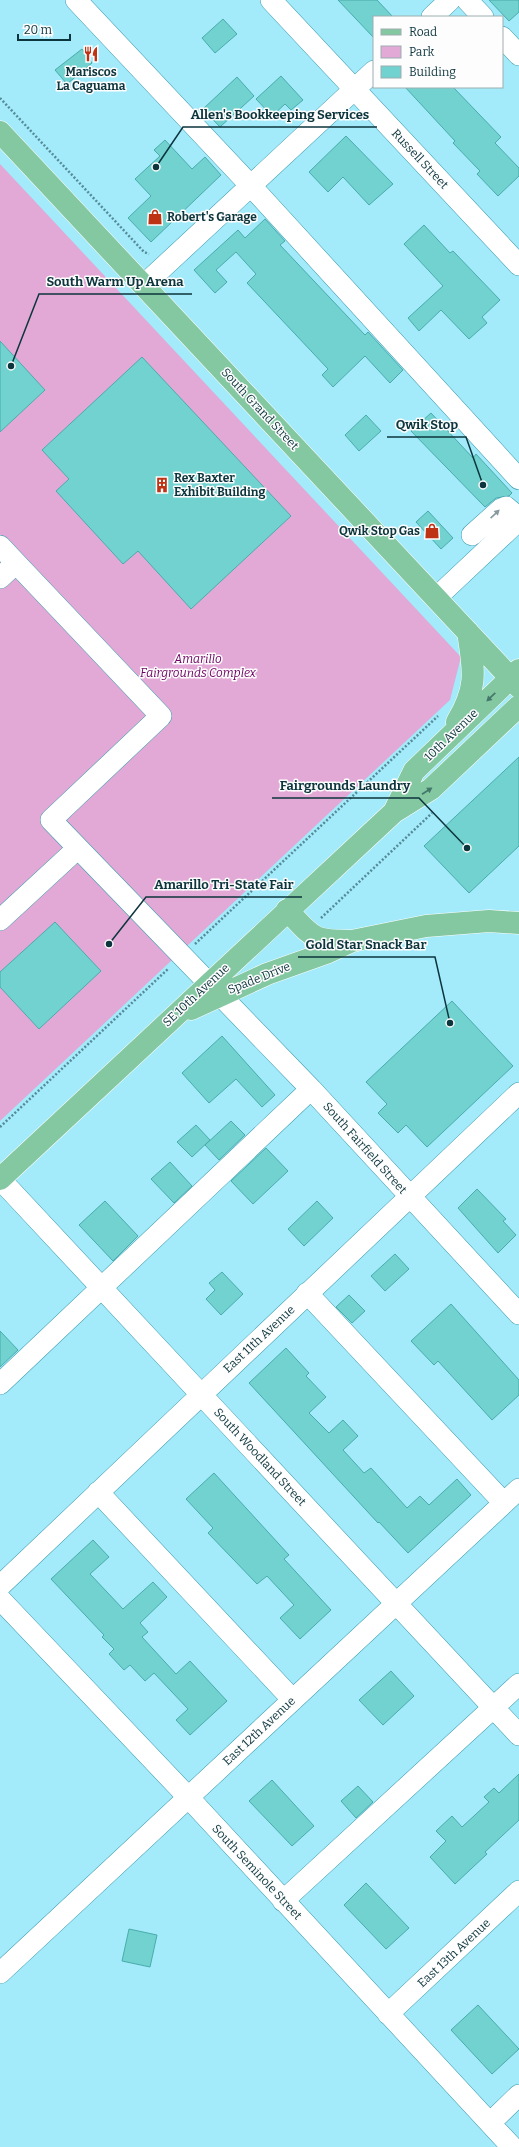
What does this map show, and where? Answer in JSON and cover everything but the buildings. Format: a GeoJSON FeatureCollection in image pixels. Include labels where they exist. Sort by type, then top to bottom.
{"type":"FeatureCollection","features":[{"type":"Feature","properties":{"kind":"main road","name":"South Grand Street"},"geometry":{"type":"LineString","coordinates":[[0,132],[468,632],[516,679]]}},
{"type":"Feature","properties":{"kind":"main road"},"geometry":{"type":"LineString","coordinates":[[446,740],[463,712],[473,684],[468,632]]}},
{"type":"Feature","properties":{"kind":"main road","name":"10th Avenue"},"geometry":{"type":"LineString","coordinates":[[394,812],[414,771],[446,740],[516,679]]}},
{"type":"Feature","properties":{"kind":"main road"},"geometry":{"type":"LineString","coordinates":[[394,812],[431,789],[519,706]]}},
{"type":"Feature","properties":{"kind":"main road","name":"SE 10th Avenue"},"geometry":{"type":"LineString","coordinates":[[215,989],[287,910],[394,812]]}},
{"type":"Feature","properties":{"kind":"main road","name":"Spade Drive"},"geometry":{"type":"LineString","coordinates":[[287,910],[316,938],[322,940],[352,941]]}},
{"type":"Feature","properties":{"kind":"main road","name":"Spade Drive"},"geometry":{"type":"LineString","coordinates":[[168,1021],[215,989],[352,941],[426,926],[489,922],[519,923]]}},
{"type":"Feature","properties":{"kind":"main road","name":"SE 10th Avenue"},"geometry":{"type":"LineString","coordinates":[[0,1179],[168,1021]]}},
{"type":"Feature","properties":{"kind":"street"},"geometry":{"type":"LineString","coordinates":[[76,0],[252,186],[519,479]]}},
{"type":"Feature","properties":{"kind":"street","name":"Russell Street"},"geometry":{"type":"LineString","coordinates":[[272,0],[519,265]]}},
{"type":"Feature","properties":{"kind":"street"},"geometry":{"type":"LineString","coordinates":[[433,16],[450,0]]}},
{"type":"Feature","properties":{"kind":"street"},"geometry":{"type":"LineString","coordinates":[[467,0],[482,16]]}},
{"type":"Feature","properties":{"kind":"street"},"geometry":{"type":"LineString","coordinates":[[503,38],[519,55]]}},
{"type":"Feature","properties":{"kind":"street"},"geometry":{"type":"LineString","coordinates":[[144,285],[373,72]]}},
{"type":"Feature","properties":{"kind":"street"},"geometry":{"type":"LineString","coordinates":[[436,598],[519,519],[506,507],[500,509],[472,535]]}},
{"type":"Feature","properties":{"kind":"street"},"geometry":{"type":"LineString","coordinates":[[0,546],[16,563],[0,578]]}},
{"type":"Feature","properties":{"kind":"street","name":"South Fairfield Street"},"geometry":{"type":"LineString","coordinates":[[16,563],[161,716],[51,820],[311,1089],[410,1197],[515,1301]]}},
{"type":"Feature","properties":{"kind":"street"},"geometry":{"type":"LineString","coordinates":[[0,920],[78,848]]}},
{"type":"Feature","properties":{"kind":"street"},"geometry":{"type":"LineString","coordinates":[[0,1384],[311,1089]]}},
{"type":"Feature","properties":{"kind":"street","name":"East 11th Avenue"},"geometry":{"type":"LineString","coordinates":[[0,1586],[519,1093]]}},
{"type":"Feature","properties":{"kind":"street","name":"South Woodland Street"},"geometry":{"type":"LineString","coordinates":[[0,1179],[519,1735]]}},
{"type":"Feature","properties":{"kind":"street"},"geometry":{"type":"LineString","coordinates":[[307,1293],[504,1503]]}},
{"type":"Feature","properties":{"kind":"street","name":"East 12th Avenue"},"geometry":{"type":"LineString","coordinates":[[0,1973],[519,1489]]}},
{"type":"Feature","properties":{"kind":"street"},"geometry":{"type":"LineString","coordinates":[[98,1492],[293,1700]]}},
{"type":"Feature","properties":{"kind":"street","name":"South Seminole Street"},"geometry":{"type":"LineString","coordinates":[[0,1599],[188,1797],[512,2147]]}},
{"type":"Feature","properties":{"kind":"street"},"geometry":{"type":"LineString","coordinates":[[283,1901],[519,1684]]}},
{"type":"Feature","properties":{"kind":"street","name":"East 13th Avenue"},"geometry":{"type":"LineString","coordinates":[[388,2014],[519,1891]]}},
{"type":"Feature","properties":{"kind":"street"},"geometry":{"type":"LineString","coordinates":[[490,2123],[519,2096]]}},
{"type":"Feature","properties":{"kind":"path"},"geometry":{"type":"LineString","coordinates":[[0,98],[144,252],[151,255]]}},
{"type":"Feature","properties":{"kind":"path"},"geometry":{"type":"LineString","coordinates":[[0,1127],[440,714]]}},
{"type":"Feature","properties":{"kind":"path"},"geometry":{"type":"LineString","coordinates":[[316,923],[438,808]]}},
{"type":"Feature","properties":{"kind":"green space","name":"Amarillo Fairgrounds Complex"},"geometry":{"type":"Polygon","coordinates":[[[0,164],[461,657],[450,700],[0,1121],[0,164]]]}},
{"type":"Feature","properties":{"kind":"place","name":"Mariscos La Caguama"},"geometry":{"type":"Point","coordinates":[91,54]}},
{"type":"Feature","properties":{"kind":"place","name":"Allen's Bookkeeping Services"},"geometry":{"type":"Point","coordinates":[156,167]}},
{"type":"Feature","properties":{"kind":"place","name":"Robert's Garage"},"geometry":{"type":"Point","coordinates":[155,217]}},
{"type":"Feature","properties":{"kind":"place","name":"South Warm Up Arena"},"geometry":{"type":"Point","coordinates":[11,366]}},
{"type":"Feature","properties":{"kind":"place","name":"Rex Baxter Exhibit Building"},"geometry":{"type":"Point","coordinates":[162,485]}},
{"type":"Feature","properties":{"kind":"place","name":"Qwik Stop"},"geometry":{"type":"Point","coordinates":[483,485]}},
{"type":"Feature","properties":{"kind":"place","name":"Qwik Stop Gas"},"geometry":{"type":"Point","coordinates":[432,531]}},
{"type":"Feature","properties":{"kind":"place","name":"Fairgrounds Laundry"},"geometry":{"type":"Point","coordinates":[467,848]}},
{"type":"Feature","properties":{"kind":"place","name":"Amarillo Tri-State Fair"},"geometry":{"type":"Point","coordinates":[109,944]}},
{"type":"Feature","properties":{"kind":"place","name":"Gold Star Snack Bar"},"geometry":{"type":"Point","coordinates":[450,1023]}}]}
